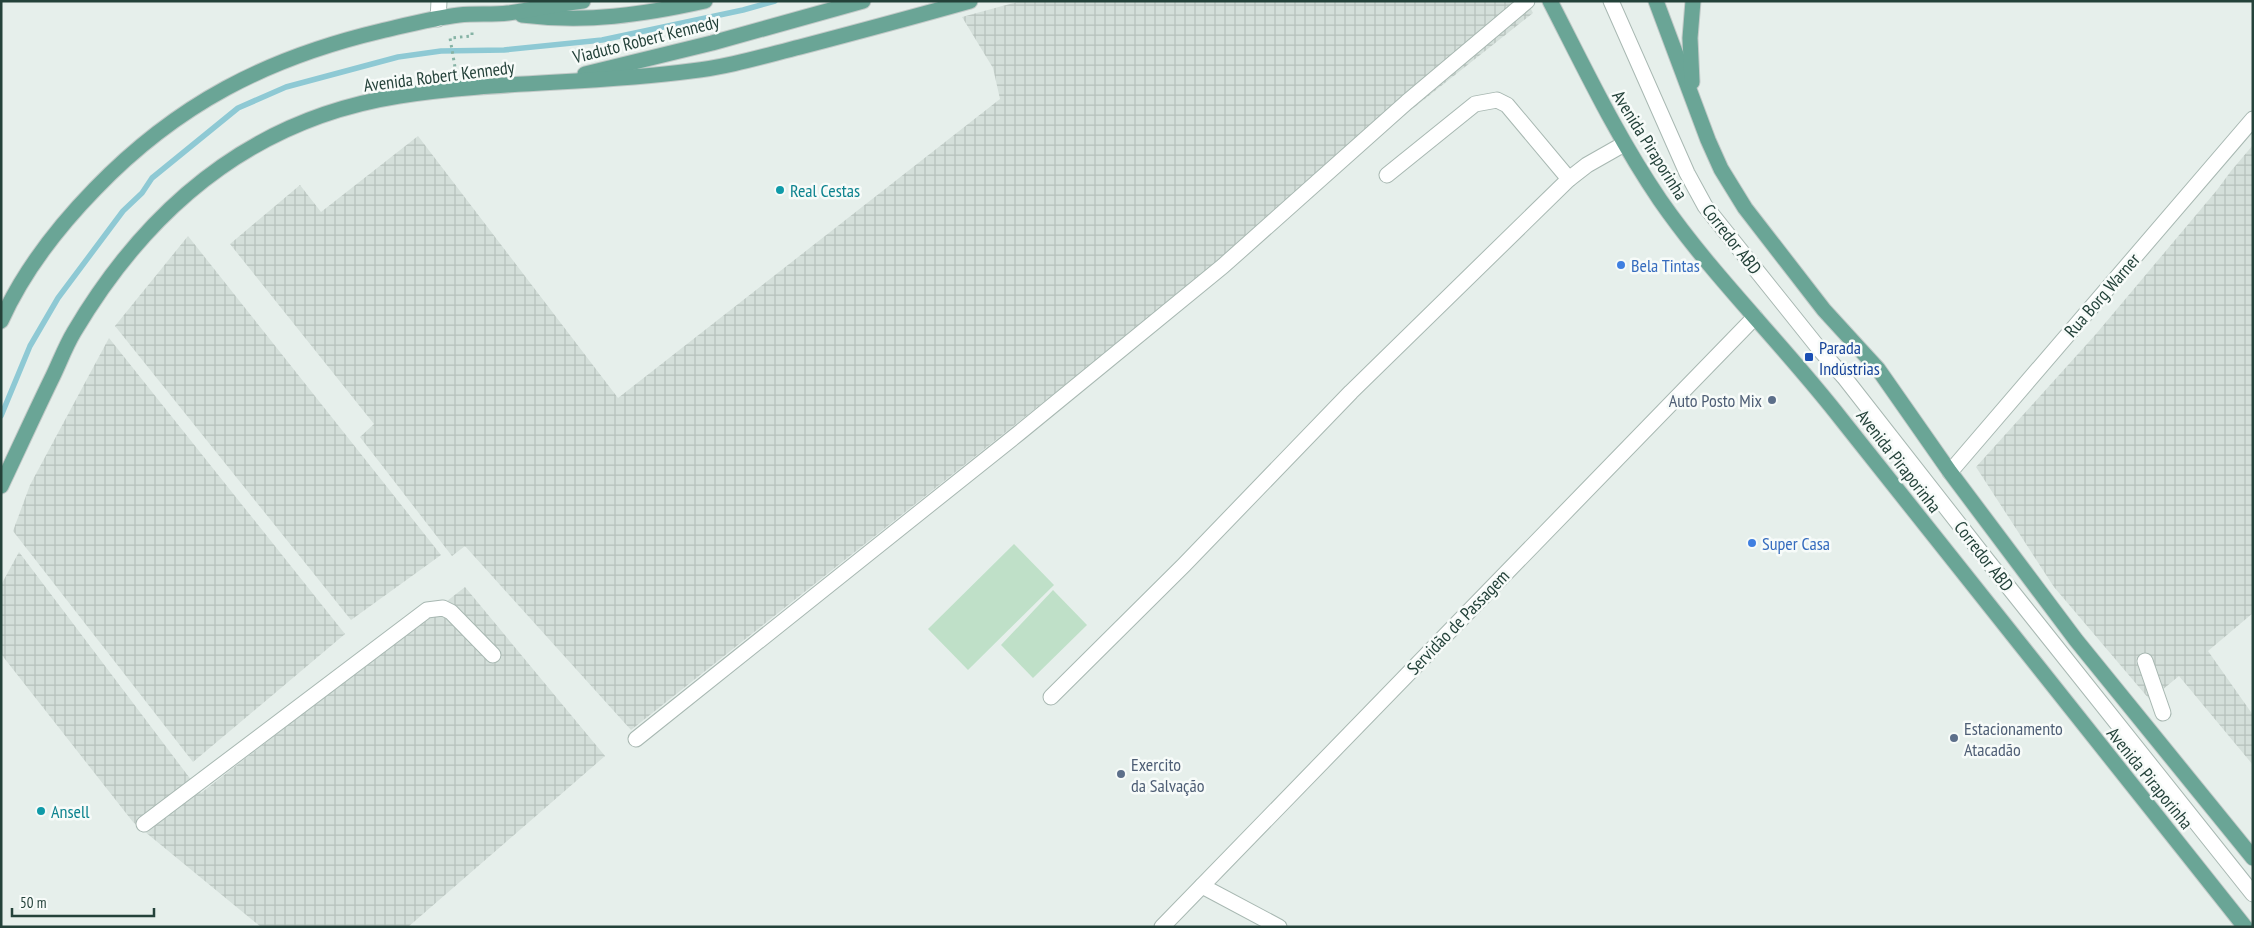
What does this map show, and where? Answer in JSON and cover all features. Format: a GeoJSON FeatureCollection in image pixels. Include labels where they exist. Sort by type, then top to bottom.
{"type":"FeatureCollection","features":[{"type":"Feature","properties":{"kind":"main road"},"geometry":{"type":"LineString","coordinates":[[1,321],[37,259],[76,208],[137,149],[184,113],[230,84],[295,55],[344,39],[459,15],[508,13],[582,1]]}},
{"type":"Feature","properties":{"kind":"main road","name":"Viaduto Robert Kennedy"},"geometry":{"type":"LineString","coordinates":[[508,13],[558,20],[616,18],[705,1]]}},
{"type":"Feature","properties":{"kind":"main road","name":"Viaduto Robert Kennedy"},"geometry":{"type":"LineString","coordinates":[[554,81],[863,1]]}},
{"type":"Feature","properties":{"kind":"main road","name":"Avenida Robert Kennedy"},"geometry":{"type":"LineString","coordinates":[[1,486],[73,334],[109,279],[173,205],[199,182],[238,155],[276,133],[325,114],[373,101],[402,96],[554,81],[637,77],[693,71],[737,63],[970,1]]}},
{"type":"Feature","properties":{"kind":"main road","name":"Avenida Piraporinha"},"geometry":{"type":"LineString","coordinates":[[1550,1],[1624,144],[1666,208],[1716,273],[1816,386],[2053,689],[2246,927]]}},
{"type":"Feature","properties":{"kind":"main road","name":"Avenida Piraporinha"},"geometry":{"type":"LineString","coordinates":[[1656,1],[1694,104],[1721,169],[1744,208],[1824,310],[1878,369],[1950,472],[2076,640],[2253,858]]}},
{"type":"Feature","properties":{"kind":"main road"},"geometry":{"type":"LineString","coordinates":[[1693,1],[1690,38],[1694,104]]}},
{"type":"Feature","properties":{"kind":"street"},"geometry":{"type":"LineString","coordinates":[[438,19],[439,1]]}},
{"type":"Feature","properties":{"kind":"street"},"geometry":{"type":"LineString","coordinates":[[636,739],[1019,433],[1216,272],[1407,102],[1526,1]]}},
{"type":"Feature","properties":{"kind":"street","name":"Corredor ABD"},"geometry":{"type":"LineString","coordinates":[[1611,1],[1687,173],[1709,211],[1844,376],[1986,560],[2253,894]]}},
{"type":"Feature","properties":{"kind":"street"},"geometry":{"type":"LineString","coordinates":[[1387,175],[1475,104],[1497,100],[1507,105],[1569,179]]}},
{"type":"Feature","properties":{"kind":"street","name":"Rua Borg Warner"},"geometry":{"type":"LineString","coordinates":[[1950,472],[2253,119]]}},
{"type":"Feature","properties":{"kind":"street"},"geometry":{"type":"LineString","coordinates":[[1051,697],[1184,565],[1351,392],[1569,179],[1587,165],[1624,144]]}},
{"type":"Feature","properties":{"kind":"street","name":"Servidão de Passagem"},"geometry":{"type":"LineString","coordinates":[[1162,927],[1755,317]]}},
{"type":"Feature","properties":{"kind":"street"},"geometry":{"type":"LineString","coordinates":[[144,824],[427,610],[443,608],[451,612],[492,655]]}},
{"type":"Feature","properties":{"kind":"street"},"geometry":{"type":"LineString","coordinates":[[2145,661],[2163,713]]}},
{"type":"Feature","properties":{"kind":"street"},"geometry":{"type":"LineString","coordinates":[[1202,886],[1279,927]]}},
{"type":"Feature","properties":{"kind":"path"},"geometry":{"type":"LineString","coordinates":[[456,74],[450,38],[472,36],[471,25]]}},
{"type":"Feature","properties":{"kind":"shaded area"},"geometry":{"type":"Polygon","coordinates":[[[1021,1],[1527,1],[1533,13],[631,730],[465,546],[452,556],[360,437],[374,424],[230,244],[300,185],[321,212],[418,136],[618,398],[1000,99],[993,68],[962,17],[1021,1]]]}},
{"type":"Feature","properties":{"kind":"shaded area"},"geometry":{"type":"Polygon","coordinates":[[[2253,145],[2253,613],[2208,651],[2253,715],[2253,765],[2179,676],[2150,700],[2054,587],[1976,467],[2096,334],[2253,145]]]}},
{"type":"Feature","properties":{"kind":"shaded area"},"geometry":{"type":"Polygon","coordinates":[[[188,236],[441,555],[351,620],[115,326],[188,236]]]}},
{"type":"Feature","properties":{"kind":"shaded area"},"geometry":{"type":"Polygon","coordinates":[[[109,338],[345,634],[193,762],[13,531],[30,485],[109,338]]]}},
{"type":"Feature","properties":{"kind":"shaded area"},"geometry":{"type":"Polygon","coordinates":[[[19,552],[201,793],[465,587],[605,756],[408,927],[261,927],[133,822],[1,654],[1,585],[19,552]]]}},
{"type":"Feature","properties":{"kind":"green space"},"geometry":{"type":"Polygon","coordinates":[[[1014,544],[1054,585],[968,670],[928,629],[1014,544]]]}},
{"type":"Feature","properties":{"kind":"green space"},"geometry":{"type":"Polygon","coordinates":[[[1053,590],[1087,625],[1033,678],[1001,645],[1053,590]]]}},
{"type":"Feature","properties":{"kind":"waterway"},"geometry":{"type":"LineString","coordinates":[[1,416],[30,346],[58,298],[123,211],[142,193],[152,178],[238,108],[286,87],[398,57],[441,51],[504,50],[602,40],[743,10],[775,1]]}},
{"type":"Feature","properties":{"kind":"place","name":"Real Cestas"},"geometry":{"type":"Point","coordinates":[780,190]}},
{"type":"Feature","properties":{"kind":"place","name":"Bela Tintas"},"geometry":{"type":"Point","coordinates":[1621,265]}},
{"type":"Feature","properties":{"kind":"place","name":"Parada Indústrias"},"geometry":{"type":"Point","coordinates":[1809,357]}},
{"type":"Feature","properties":{"kind":"place","name":"Auto Posto Mix"},"geometry":{"type":"Point","coordinates":[1772,400]}},
{"type":"Feature","properties":{"kind":"place","name":"Super Casa"},"geometry":{"type":"Point","coordinates":[1752,543]}},
{"type":"Feature","properties":{"kind":"place","name":"Estacionamento Atacadão"},"geometry":{"type":"Point","coordinates":[1954,738]}},
{"type":"Feature","properties":{"kind":"place","name":"Exercito da Salvação"},"geometry":{"type":"Point","coordinates":[1121,774]}},
{"type":"Feature","properties":{"kind":"place","name":"Ansell"},"geometry":{"type":"Point","coordinates":[41,811]}}]}
